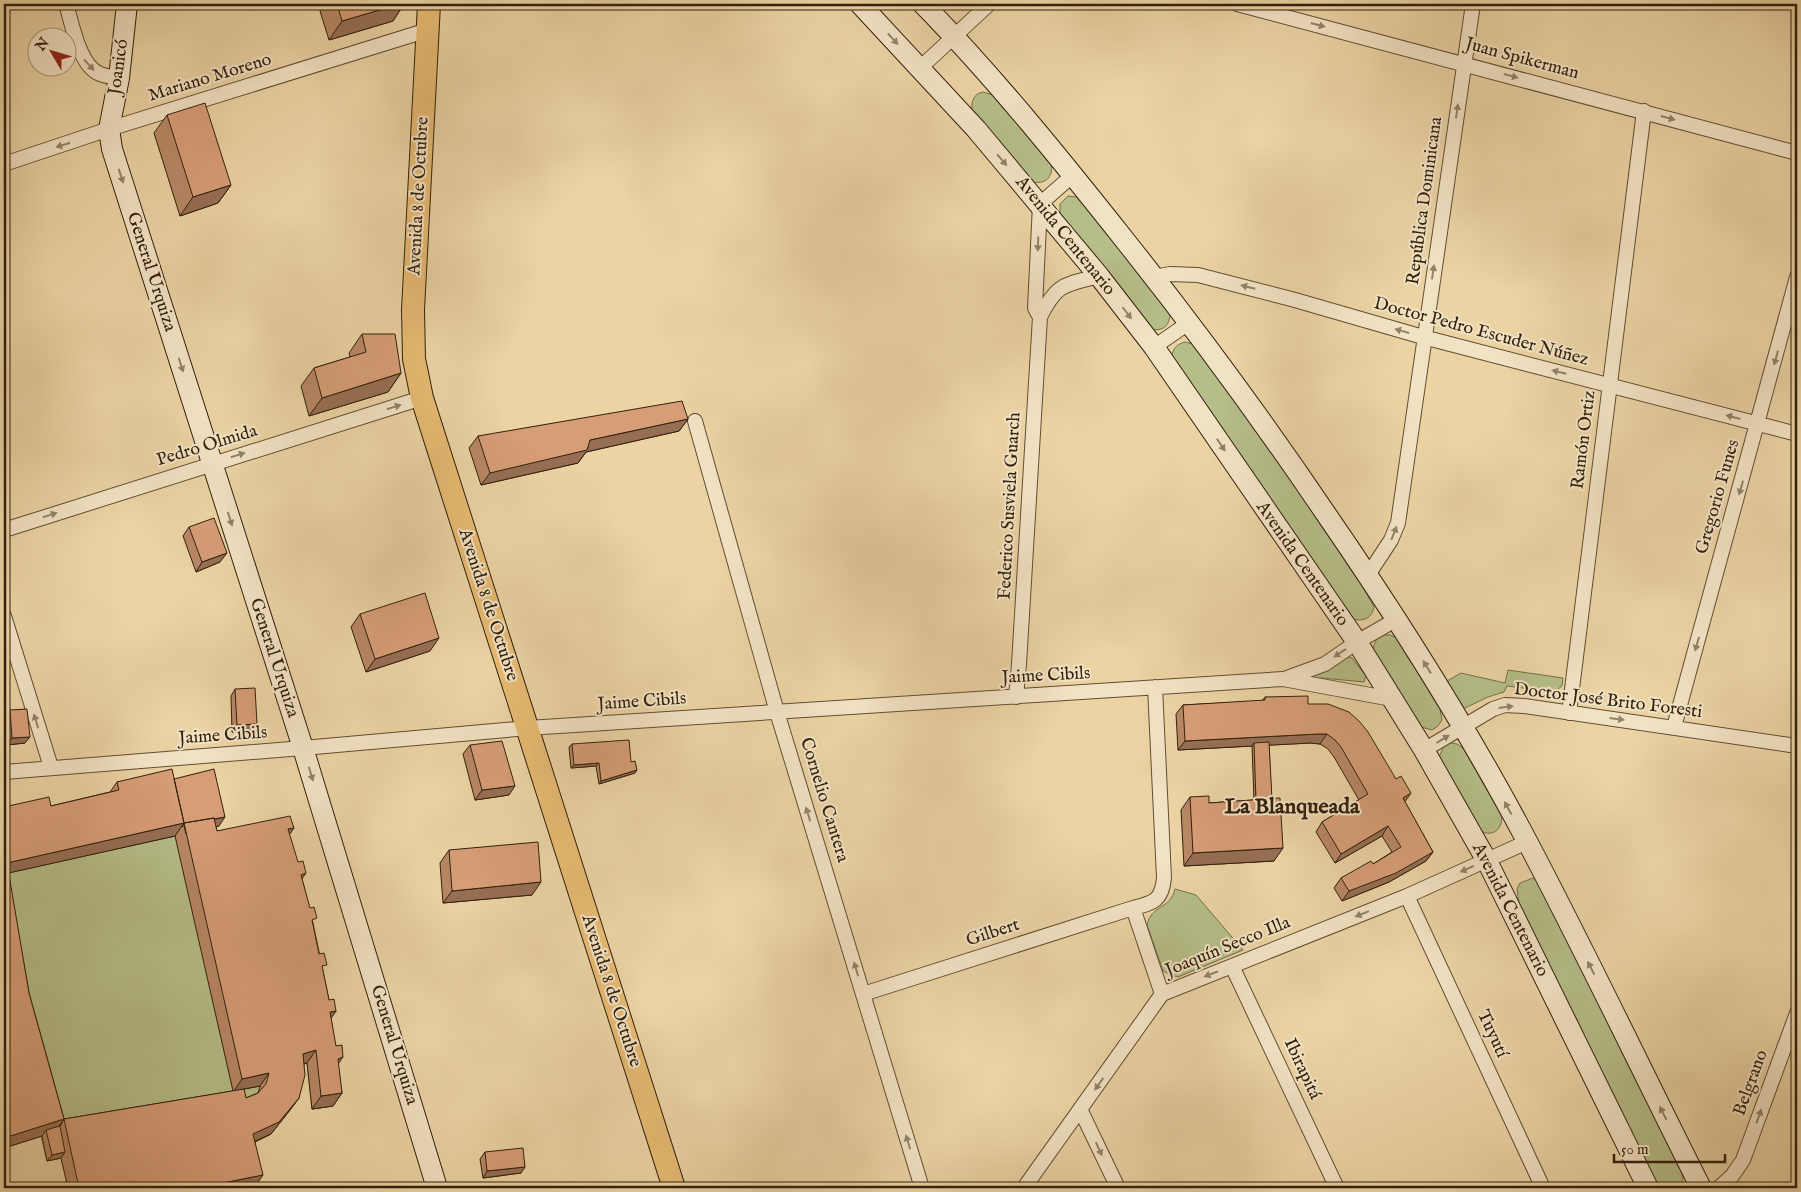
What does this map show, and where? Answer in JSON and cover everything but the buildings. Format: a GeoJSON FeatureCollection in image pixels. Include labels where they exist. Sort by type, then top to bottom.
{"type":"FeatureCollection","features":[{"type":"Feature","properties":{"kind":"main road","name":"Avenida 8 de Octubre"},"geometry":{"type":"LineString","coordinates":[[429,4],[413,310],[414,358],[422,398],[674,1188]]}},
{"type":"Feature","properties":{"kind":"street"},"geometry":{"type":"LineString","coordinates":[[66,4],[84,59],[90,68],[99,74],[119,78]]}},
{"type":"Feature","properties":{"kind":"street","name":"Joanicó"},"geometry":{"type":"LineString","coordinates":[[109,129],[119,78],[127,4]]}},
{"type":"Feature","properties":{"kind":"street","name":"Avenida Centenario"},"geometry":{"type":"LineString","coordinates":[[860,4],[920,68],[1040,204],[1099,276],[1154,347],[1357,642],[1424,750],[1487,861],[1648,1188]]}},
{"type":"Feature","properties":{"kind":"street"},"geometry":{"type":"LineString","coordinates":[[923,4],[954,36],[1073,175],[1190,322],[1279,445],[1368,574],[1463,727],[1527,842],[1701,1188]]}},
{"type":"Feature","properties":{"kind":"street"},"geometry":{"type":"LineString","coordinates":[[920,68],[990,4]]}},
{"type":"Feature","properties":{"kind":"street","name":"Juan Spikerman"},"geometry":{"type":"LineString","coordinates":[[1237,4],[1797,153]]}},
{"type":"Feature","properties":{"kind":"street","name":"República Dominicana"},"geometry":{"type":"LineString","coordinates":[[1368,574],[1391,540],[1398,523],[1473,4]]}},
{"type":"Feature","properties":{"kind":"street","name":"Mariano Moreno"},"geometry":{"type":"LineString","coordinates":[[4,164],[109,129],[428,30]]}},
{"type":"Feature","properties":{"kind":"street","name":"Ramón Ortiz"},"geometry":{"type":"LineString","coordinates":[[1569,713],[1644,111]]}},
{"type":"Feature","properties":{"kind":"street","name":"General Urquiza"},"geometry":{"type":"LineString","coordinates":[[109,129],[112,149],[303,748],[438,1188]]}},
{"type":"Feature","properties":{"kind":"street"},"geometry":{"type":"LineString","coordinates":[[1040,204],[1073,175]]}},
{"type":"Feature","properties":{"kind":"street","name":"Federico Susviela Guarch"},"geometry":{"type":"LineString","coordinates":[[1040,204],[1035,308],[1040,317]]}},
{"type":"Feature","properties":{"kind":"street","name":"Doctor Pedro Escuder Núñez"},"geometry":{"type":"LineString","coordinates":[[1154,277],[1170,274],[1198,275],[1288,298],[1424,337],[1797,434]]}},
{"type":"Feature","properties":{"kind":"street","name":"Federico Susviela Guarch"},"geometry":{"type":"LineString","coordinates":[[1016,697],[1040,317],[1052,296],[1064,285],[1099,276]]}},
{"type":"Feature","properties":{"kind":"street","name":"Gregorio Funes"},"geometry":{"type":"LineString","coordinates":[[1674,727],[1797,277]]}},
{"type":"Feature","properties":{"kind":"street"},"geometry":{"type":"LineString","coordinates":[[1154,347],[1190,322]]}},
{"type":"Feature","properties":{"kind":"street","name":"Pedro Olmida"},"geometry":{"type":"LineString","coordinates":[[4,530],[422,398]]}},
{"type":"Feature","properties":{"kind":"street","name":"Cornelio Cantera"},"geometry":{"type":"LineString","coordinates":[[695,421],[777,712],[922,1188]]}},
{"type":"Feature","properties":{"kind":"street"},"geometry":{"type":"LineString","coordinates":[[4,616],[51,768]]}},
{"type":"Feature","properties":{"kind":"street","name":"Jaime Cibils"},"geometry":{"type":"LineString","coordinates":[[1283,680],[1325,664],[1396,618]]}},
{"type":"Feature","properties":{"kind":"street","name":"Jaime Cibils"},"geometry":{"type":"LineString","coordinates":[[4,772],[528,728],[1283,680],[1322,685],[1392,699]]}},
{"type":"Feature","properties":{"kind":"street"},"geometry":{"type":"LineString","coordinates":[[1155,687],[1164,887],[1156,900],[1147,905],[1133,908],[1162,994]]}},
{"type":"Feature","properties":{"kind":"street","name":"Doctor José Brito Foresti"},"geometry":{"type":"LineString","coordinates":[[1424,750],[1487,713],[1506,705],[1674,727],[1797,746]]}},
{"type":"Feature","properties":{"kind":"street","name":"Joaquín Secco Illa"},"geometry":{"type":"LineString","coordinates":[[1024,1188],[1162,994],[1407,896],[1527,842]]}},
{"type":"Feature","properties":{"kind":"street","name":"Tuyutí"},"geometry":{"type":"LineString","coordinates":[[1407,896],[1543,1188]]}},
{"type":"Feature","properties":{"kind":"street","name":"Gilbert"},"geometry":{"type":"LineString","coordinates":[[863,994],[1133,908]]}},
{"type":"Feature","properties":{"kind":"street","name":"Ibirapitá"},"geometry":{"type":"LineString","coordinates":[[1232,966],[1337,1188]]}},
{"type":"Feature","properties":{"kind":"street","name":"Belgrano"},"geometry":{"type":"LineString","coordinates":[[1719,1188],[1732,1176],[1743,1160],[1797,1013]]}},
{"type":"Feature","properties":{"kind":"street"},"geometry":{"type":"LineString","coordinates":[[1080,1109],[1118,1188]]}},
{"type":"Feature","properties":{"kind":"green space"},"geometry":{"type":"Polygon","coordinates":[[[983,92],[993,95],[1051,163],[1051,173],[1047,180],[1040,182],[1030,181],[972,112],[973,99],[983,92]]]}},
{"type":"Feature","properties":{"kind":"green space"},"geometry":{"type":"Polygon","coordinates":[[[1068,196],[1076,197],[1083,201],[1170,314],[1169,321],[1165,327],[1155,330],[1151,329],[1060,214],[1060,204],[1068,196]]]}},
{"type":"Feature","properties":{"kind":"green space"},"geometry":{"type":"Polygon","coordinates":[[[1185,342],[1193,344],[1271,450],[1363,587],[1374,607],[1367,618],[1361,620],[1353,619],[1172,357],[1176,347],[1185,342]]]}},
{"type":"Feature","properties":{"kind":"green space"},"geometry":{"type":"Polygon","coordinates":[[[1384,635],[1397,638],[1440,709],[1442,720],[1432,730],[1421,727],[1373,652],[1376,641],[1384,635]]]}},
{"type":"Feature","properties":{"kind":"green space"},"geometry":{"type":"Polygon","coordinates":[[[1349,657],[1352,658],[1366,676],[1364,682],[1322,678],[1292,679],[1349,657]]]}},
{"type":"Feature","properties":{"kind":"green space"},"geometry":{"type":"Polygon","coordinates":[[[1508,670],[1563,678],[1562,686],[1554,692],[1507,686],[1504,692],[1465,708],[1461,706],[1447,681],[1461,673],[1505,683],[1508,670]]]}},
{"type":"Feature","properties":{"kind":"green space"},"geometry":{"type":"Polygon","coordinates":[[[1451,743],[1463,748],[1501,815],[1501,824],[1493,832],[1485,833],[1481,831],[1439,757],[1444,746],[1451,743]]]}},
{"type":"Feature","properties":{"kind":"green space"},"geometry":{"type":"Polygon","coordinates":[[[163,782],[333,1106],[312,1109],[307,1063],[294,1066],[271,1134],[244,1147],[254,1188],[68,1188],[61,1158],[47,1161],[41,1136],[4,1148],[4,818],[163,782]]]}},
{"type":"Feature","properties":{"kind":"green space"},"geometry":{"type":"Polygon","coordinates":[[[1533,878],[1544,888],[1682,1173],[1683,1179],[1678,1188],[1661,1188],[1657,1183],[1519,904],[1517,889],[1520,883],[1533,878]]]}},
{"type":"Feature","properties":{"kind":"green space"},"geometry":{"type":"Polygon","coordinates":[[[1175,889],[1196,895],[1243,950],[1178,977],[1163,971],[1147,925],[1152,914],[1170,900],[1175,889]]]}},
{"type":"Feature","properties":{"kind":"district","name":"La Blanqueada"},"geometry":{"type":"Point","coordinates":[1292,807]}}]}
